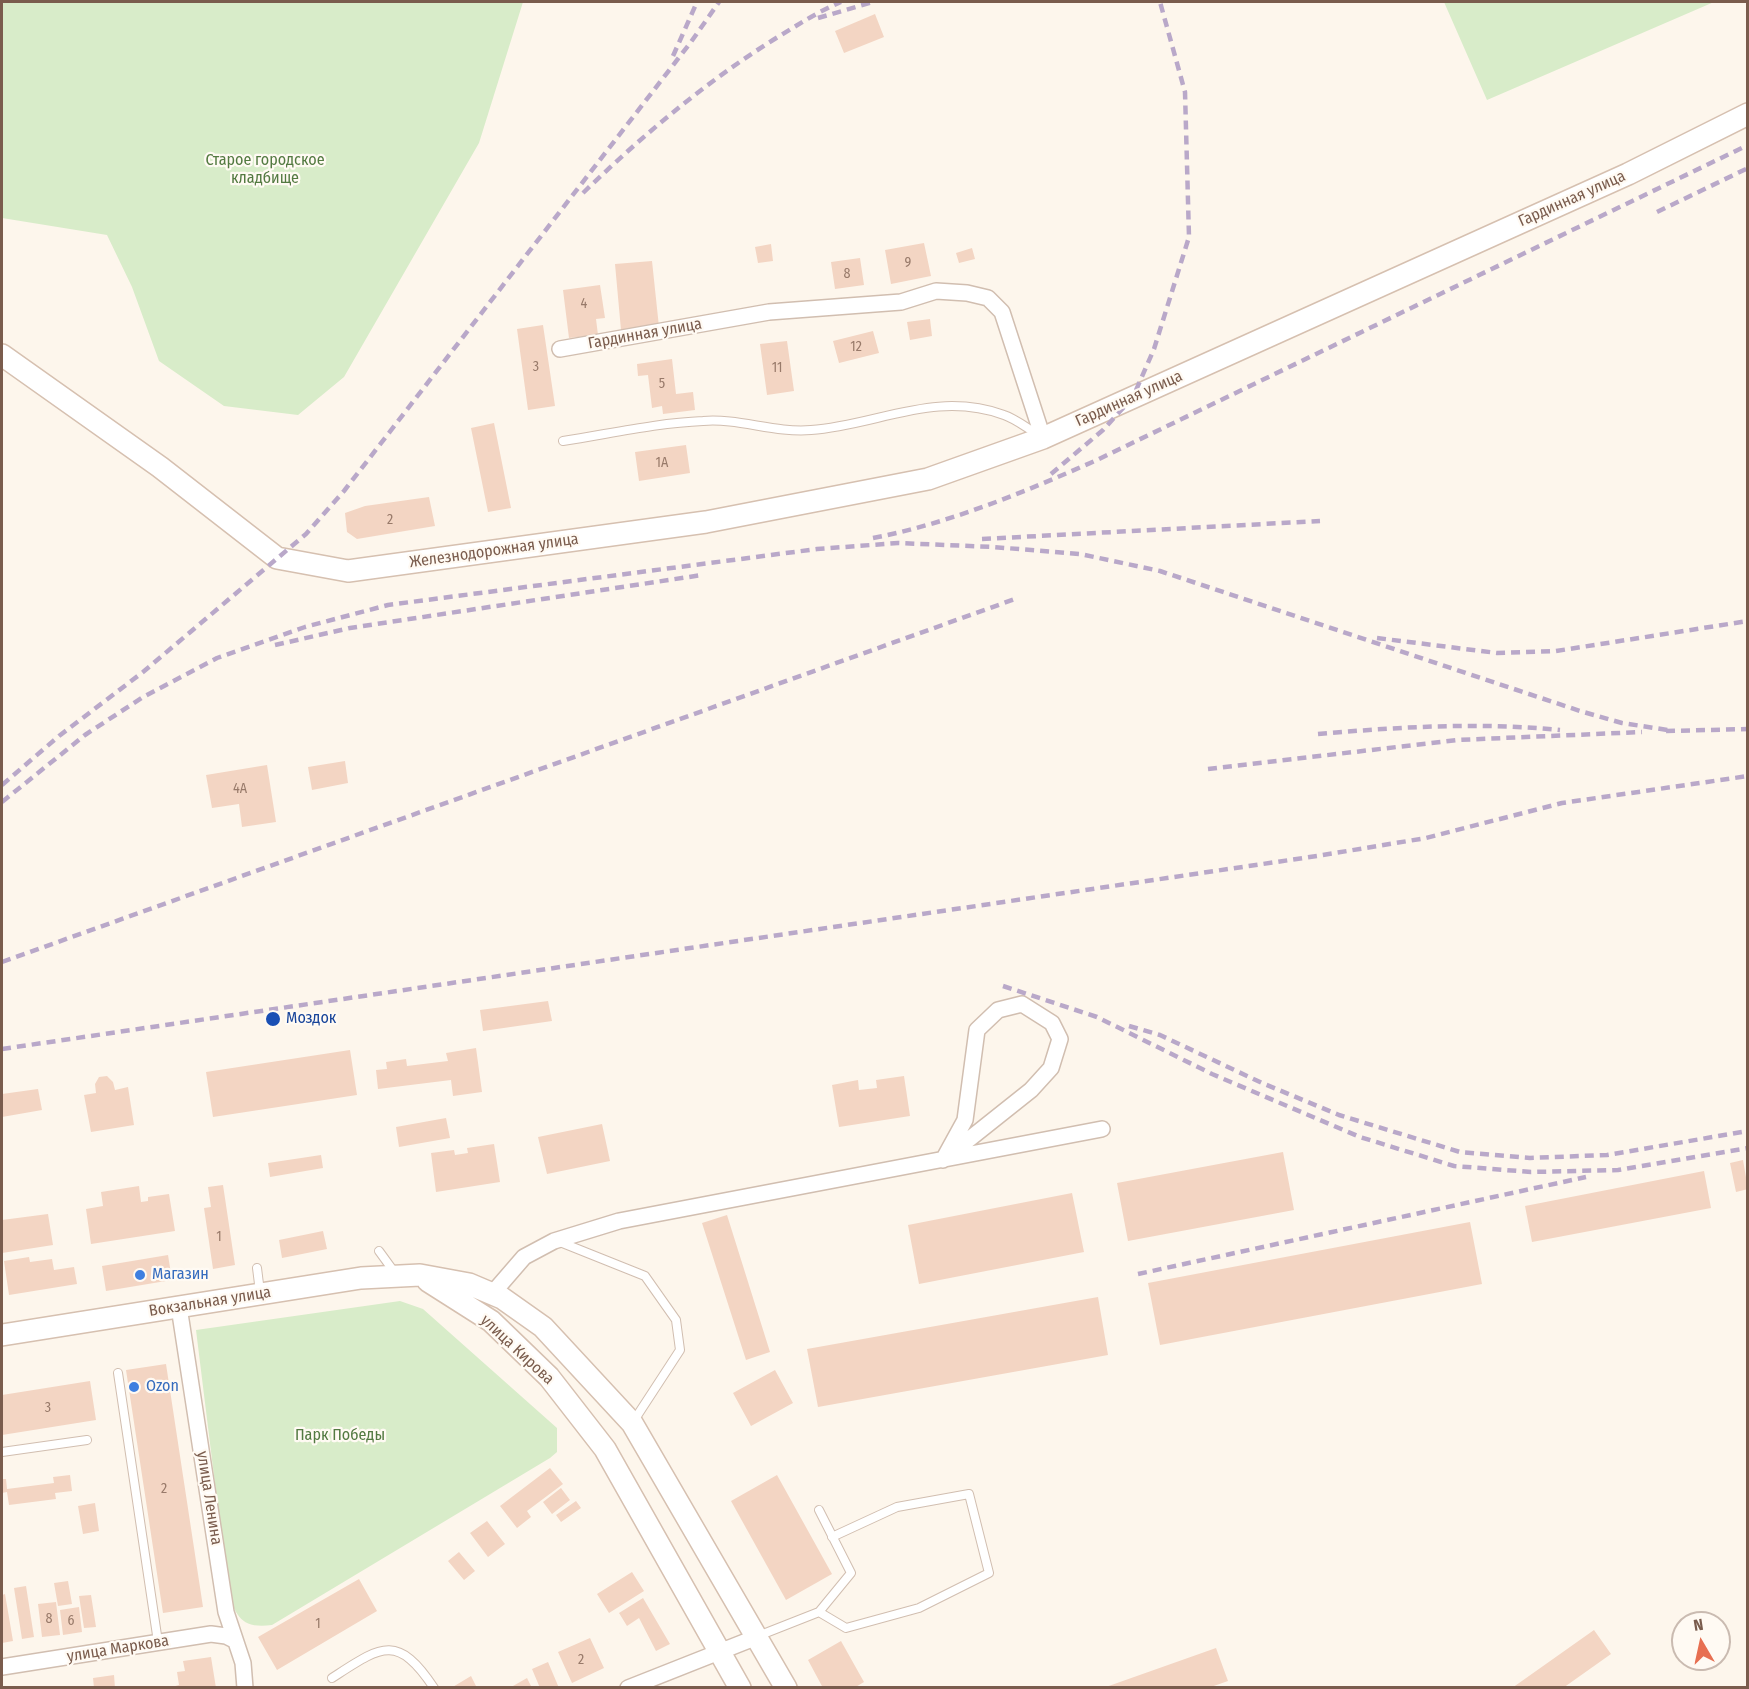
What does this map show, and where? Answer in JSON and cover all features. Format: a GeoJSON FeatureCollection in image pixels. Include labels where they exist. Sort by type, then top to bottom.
{"type":"FeatureCollection","features":[{"type":"Feature","properties":{"kind":"street","name":"Гардинная улица"},"geometry":{"type":"LineString","coordinates":[[560,349],[769,312],[901,302],[936,291],[967,293],[988,298],[1002,312],[1043,438],[1628,174],[1748,114]]}},
{"type":"Feature","properties":{"kind":"street","name":"Железнодорожная улица"},"geometry":{"type":"LineString","coordinates":[[2,355],[160,467],[277,558],[348,571],[706,522],[928,479],[1043,438]]}},
{"type":"Feature","properties":{"kind":"street"},"geometry":{"type":"LineString","coordinates":[[1022,1004],[1052,1023],[1060,1039],[1051,1068],[1031,1090],[944,1160],[965,1120],[977,1030],[998,1010],[1022,1004]]}},
{"type":"Feature","properties":{"kind":"street"},"geometry":{"type":"LineString","coordinates":[[492,1294],[524,1257],[557,1240],[619,1221],[1102,1130]]}},
{"type":"Feature","properties":{"kind":"street","name":"улица Кирова"},"geometry":{"type":"LineString","coordinates":[[420,1275],[470,1284],[492,1294],[543,1328],[632,1423],[786,1688]]}},
{"type":"Feature","properties":{"kind":"street","name":"улица Кирова"},"geometry":{"type":"LineString","coordinates":[[420,1275],[491,1321],[549,1377],[605,1449],[740,1688]]}},
{"type":"Feature","properties":{"kind":"street","name":"Вокзальная улица"},"geometry":{"type":"LineString","coordinates":[[2,1335],[361,1278],[420,1275]]}},
{"type":"Feature","properties":{"kind":"street","name":"улица Ленина"},"geometry":{"type":"LineString","coordinates":[[179,1307],[226,1612],[243,1663],[245,1688]]}},
{"type":"Feature","properties":{"kind":"street","name":"улица Маркова"},"geometry":{"type":"LineString","coordinates":[[2,1667],[211,1634],[226,1635],[234,1640]]}},
{"type":"Feature","properties":{"kind":"street"},"geometry":{"type":"LineString","coordinates":[[628,1688],[757,1637]]}},
{"type":"Feature","properties":{"kind":"lane"},"geometry":{"type":"LineString","coordinates":[[563,441],[704,420],[750,424],[781,431],[813,430],[891,413],[955,404],[1004,415],[1043,438]]}},
{"type":"Feature","properties":{"kind":"lane"},"geometry":{"type":"LineString","coordinates":[[557,1240],[645,1276],[676,1320],[680,1350],[632,1423]]}},
{"type":"Feature","properties":{"kind":"lane"},"geometry":{"type":"LineString","coordinates":[[379,1251],[398,1276]]}},
{"type":"Feature","properties":{"kind":"lane"},"geometry":{"type":"LineString","coordinates":[[256,1268],[261,1294]]}},
{"type":"Feature","properties":{"kind":"lane"},"geometry":{"type":"LineString","coordinates":[[118,1373],[158,1642]]}},
{"type":"Feature","properties":{"kind":"lane"},"geometry":{"type":"LineString","coordinates":[[2,1452],[87,1440]]}},
{"type":"Feature","properties":{"kind":"lane"},"geometry":{"type":"LineString","coordinates":[[819,1612],[846,1628],[919,1608],[989,1573],[969,1494],[897,1507],[832,1537]]}},
{"type":"Feature","properties":{"kind":"lane"},"geometry":{"type":"LineString","coordinates":[[757,1637],[819,1612],[851,1573],[819,1510]]}},
{"type":"Feature","properties":{"kind":"lane"},"geometry":{"type":"LineString","coordinates":[[332,1678],[371,1653],[387,1649],[402,1653],[420,1667],[434,1688]]}},
{"type":"Feature","properties":{"kind":"green space","name":"Старое городское кладбище"},"geometry":{"type":"Polygon","coordinates":[[[2,2],[523,2],[479,143],[344,377],[298,415],[224,406],[159,361],[132,287],[107,235],[2,218],[2,2]]]}},
{"type":"Feature","properties":{"kind":"green space"},"geometry":{"type":"Polygon","coordinates":[[[1444,2],[1714,2],[1487,100],[1444,2]]]}},
{"type":"Feature","properties":{"kind":"green space","name":"Парк Победы"},"geometry":{"type":"Polygon","coordinates":[[[400,1301],[423,1309],[557,1428],[557,1452],[272,1625],[247,1623],[237,1614],[228,1589],[196,1330],[400,1301]]]}},
{"type":"Feature","properties":{"kind":"building"},"geometry":{"type":"Polygon","coordinates":[[[875,14],[884,37],[844,53],[835,31],[875,14]]]}},
{"type":"Feature","properties":{"kind":"building"},"geometry":{"type":"Polygon","coordinates":[[[924,243],[931,276],[891,284],[885,250],[924,243]]]}},
{"type":"Feature","properties":{"kind":"building"},"geometry":{"type":"Polygon","coordinates":[[[771,244],[773,261],[758,263],[755,247],[771,244]]]}},
{"type":"Feature","properties":{"kind":"building"},"geometry":{"type":"Polygon","coordinates":[[[972,248],[975,259],[959,263],[956,253],[972,248]]]}},
{"type":"Feature","properties":{"kind":"building"},"geometry":{"type":"Polygon","coordinates":[[[860,258],[864,285],[835,289],[831,262],[860,258]]]}},
{"type":"Feature","properties":{"kind":"building"},"geometry":{"type":"Polygon","coordinates":[[[652,261],[659,327],[621,330],[615,264],[652,261]]]}},
{"type":"Feature","properties":{"kind":"building"},"geometry":{"type":"Polygon","coordinates":[[[600,285],[605,318],[596,319],[598,335],[569,338],[563,290],[600,285]]]}},
{"type":"Feature","properties":{"kind":"building"},"geometry":{"type":"Polygon","coordinates":[[[930,319],[932,336],[910,340],[907,322],[930,319]]]}},
{"type":"Feature","properties":{"kind":"building"},"geometry":{"type":"Polygon","coordinates":[[[543,325],[555,406],[528,410],[517,329],[543,325]]]}},
{"type":"Feature","properties":{"kind":"building"},"geometry":{"type":"Polygon","coordinates":[[[873,331],[879,353],[839,363],[833,341],[873,331]]]}},
{"type":"Feature","properties":{"kind":"building"},"geometry":{"type":"Polygon","coordinates":[[[787,341],[794,391],[767,395],[760,344],[787,341]]]}},
{"type":"Feature","properties":{"kind":"building"},"geometry":{"type":"Polygon","coordinates":[[[672,359],[676,394],[693,392],[695,410],[663,414],[662,406],[652,408],[648,375],[638,376],[637,364],[672,359]]]}},
{"type":"Feature","properties":{"kind":"building"},"geometry":{"type":"Polygon","coordinates":[[[494,423],[511,508],[488,512],[471,428],[494,423]]]}},
{"type":"Feature","properties":{"kind":"building"},"geometry":{"type":"Polygon","coordinates":[[[686,445],[690,473],[639,481],[635,452],[686,445]]]}},
{"type":"Feature","properties":{"kind":"building"},"geometry":{"type":"Polygon","coordinates":[[[429,497],[435,526],[357,539],[347,532],[345,513],[365,506],[429,497]]]}},
{"type":"Feature","properties":{"kind":"building"},"geometry":{"type":"Polygon","coordinates":[[[345,761],[348,783],[312,790],[308,767],[345,761]]]}},
{"type":"Feature","properties":{"kind":"building"},"geometry":{"type":"Polygon","coordinates":[[[267,765],[276,822],[242,827],[239,804],[212,808],[206,775],[267,765]]]}},
{"type":"Feature","properties":{"kind":"building"},"geometry":{"type":"Polygon","coordinates":[[[548,1001],[552,1021],[483,1031],[480,1010],[548,1001]]]}},
{"type":"Feature","properties":{"kind":"building"},"geometry":{"type":"Polygon","coordinates":[[[476,1048],[482,1092],[453,1096],[451,1080],[378,1089],[376,1070],[387,1069],[386,1062],[406,1059],[407,1066],[448,1061],[446,1053],[476,1048]]]}},
{"type":"Feature","properties":{"kind":"building","name":"Моздок"},"geometry":{"type":"Polygon","coordinates":[[[350,1050],[357,1095],[213,1117],[206,1072],[350,1050]]]}},
{"type":"Feature","properties":{"kind":"building"},"geometry":{"type":"Polygon","coordinates":[[[107,1076],[113,1082],[115,1090],[128,1087],[134,1125],[91,1132],[84,1095],[96,1093],[95,1084],[99,1077],[107,1076]]]}},
{"type":"Feature","properties":{"kind":"building"},"geometry":{"type":"Polygon","coordinates":[[[904,1076],[910,1116],[839,1127],[832,1085],[858,1080],[859,1090],[877,1088],[876,1080],[904,1076]]]}},
{"type":"Feature","properties":{"kind":"building"},"geometry":{"type":"Polygon","coordinates":[[[38,1089],[42,1110],[2,1117],[2,1094],[38,1089]]]}},
{"type":"Feature","properties":{"kind":"building"},"geometry":{"type":"Polygon","coordinates":[[[446,1118],[450,1138],[399,1147],[396,1127],[446,1118]]]}},
{"type":"Feature","properties":{"kind":"building"},"geometry":{"type":"Polygon","coordinates":[[[602,1124],[610,1161],[547,1174],[538,1137],[602,1124]]]}},
{"type":"Feature","properties":{"kind":"building"},"geometry":{"type":"Polygon","coordinates":[[[494,1144],[500,1182],[436,1192],[431,1153],[454,1150],[455,1155],[468,1153],[467,1148],[494,1144]]]}},
{"type":"Feature","properties":{"kind":"building"},"geometry":{"type":"Polygon","coordinates":[[[1283,1152],[1294,1210],[1128,1241],[1117,1183],[1283,1152]]]}},
{"type":"Feature","properties":{"kind":"building"},"geometry":{"type":"Polygon","coordinates":[[[321,1155],[323,1168],[270,1177],[268,1163],[321,1155]]]}},
{"type":"Feature","properties":{"kind":"building"},"geometry":{"type":"Polygon","coordinates":[[[1743,1160],[1748,1189],[1736,1192],[1730,1163],[1743,1160]]]}},
{"type":"Feature","properties":{"kind":"building"},"geometry":{"type":"Polygon","coordinates":[[[1704,1171],[1711,1208],[1532,1242],[1525,1206],[1704,1171]]]}},
{"type":"Feature","properties":{"kind":"building"},"geometry":{"type":"Polygon","coordinates":[[[223,1185],[235,1265],[213,1269],[204,1208],[211,1207],[208,1187],[223,1185]]]}},
{"type":"Feature","properties":{"kind":"building"},"geometry":{"type":"Polygon","coordinates":[[[139,1186],[141,1202],[148,1201],[148,1197],[169,1194],[175,1231],[91,1244],[86,1209],[103,1206],[101,1192],[139,1186]]]}},
{"type":"Feature","properties":{"kind":"building"},"geometry":{"type":"Polygon","coordinates":[[[1072,1193],[1084,1252],[919,1284],[908,1225],[1072,1193]]]}},
{"type":"Feature","properties":{"kind":"building"},"geometry":{"type":"Polygon","coordinates":[[[48,1214],[53,1245],[2,1253],[2,1220],[48,1214]]]}},
{"type":"Feature","properties":{"kind":"building"},"geometry":{"type":"Polygon","coordinates":[[[727,1215],[770,1352],[746,1360],[702,1223],[727,1215]]]}},
{"type":"Feature","properties":{"kind":"building"},"geometry":{"type":"Polygon","coordinates":[[[1470,1222],[1482,1284],[1160,1345],[1148,1283],[1470,1222]]]}},
{"type":"Feature","properties":{"kind":"building"},"geometry":{"type":"Polygon","coordinates":[[[323,1231],[327,1249],[282,1258],[279,1240],[323,1231]]]}},
{"type":"Feature","properties":{"kind":"building"},"geometry":{"type":"Polygon","coordinates":[[[168,1255],[172,1280],[106,1291],[102,1266],[168,1255]]]}},
{"type":"Feature","properties":{"kind":"building"},"geometry":{"type":"Polygon","coordinates":[[[29,1257],[30,1262],[52,1259],[54,1270],[74,1267],[77,1284],[9,1295],[4,1261],[29,1257]]]}},
{"type":"Feature","properties":{"kind":"building"},"geometry":{"type":"Polygon","coordinates":[[[1098,1297],[1108,1355],[818,1407],[807,1349],[1098,1297]]]}},
{"type":"Feature","properties":{"kind":"building"},"geometry":{"type":"Polygon","coordinates":[[[166,1364],[203,1607],[163,1613],[126,1370],[166,1364]]]}},
{"type":"Feature","properties":{"kind":"building"},"geometry":{"type":"Polygon","coordinates":[[[775,1370],[793,1403],[751,1426],[733,1393],[775,1370]]]}},
{"type":"Feature","properties":{"kind":"building"},"geometry":{"type":"Polygon","coordinates":[[[90,1381],[96,1420],[2,1435],[2,1395],[90,1381]]]}},
{"type":"Feature","properties":{"kind":"building"},"geometry":{"type":"Polygon","coordinates":[[[550,1468],[563,1484],[527,1511],[531,1517],[517,1528],[500,1506],[550,1468]]]}},
{"type":"Feature","properties":{"kind":"building"},"geometry":{"type":"Polygon","coordinates":[[[70,1475],[72,1491],[55,1493],[56,1499],[9,1505],[7,1492],[2,1493],[2,1479],[6,1479],[7,1489],[54,1483],[53,1477],[70,1475]]]}},
{"type":"Feature","properties":{"kind":"building"},"geometry":{"type":"Polygon","coordinates":[[[777,1475],[832,1574],[786,1600],[731,1501],[777,1475]]]}},
{"type":"Feature","properties":{"kind":"building"},"geometry":{"type":"Polygon","coordinates":[[[561,1488],[570,1500],[552,1514],[543,1502],[561,1488]]]}},
{"type":"Feature","properties":{"kind":"building"},"geometry":{"type":"Polygon","coordinates":[[[576,1501],[581,1508],[561,1522],[556,1515],[576,1501]]]}},
{"type":"Feature","properties":{"kind":"building"},"geometry":{"type":"Polygon","coordinates":[[[95,1503],[99,1531],[83,1534],[78,1506],[95,1503]]]}},
{"type":"Feature","properties":{"kind":"building"},"geometry":{"type":"Polygon","coordinates":[[[487,1521],[505,1544],[488,1557],[470,1533],[487,1521]]]}},
{"type":"Feature","properties":{"kind":"building"},"geometry":{"type":"Polygon","coordinates":[[[459,1552],[475,1571],[464,1580],[448,1561],[459,1552]]]}},
{"type":"Feature","properties":{"kind":"building"},"geometry":{"type":"Polygon","coordinates":[[[632,1572],[644,1591],[609,1613],[597,1594],[632,1572]]]}},
{"type":"Feature","properties":{"kind":"building"},"geometry":{"type":"Polygon","coordinates":[[[359,1579],[377,1611],[277,1670],[258,1637],[359,1579]]]}},
{"type":"Feature","properties":{"kind":"building"},"geometry":{"type":"Polygon","coordinates":[[[68,1581],[72,1604],[58,1606],[54,1583],[68,1581]]]}},
{"type":"Feature","properties":{"kind":"building"},"geometry":{"type":"Polygon","coordinates":[[[26,1586],[34,1637],[22,1639],[14,1588],[26,1586]]]}},
{"type":"Feature","properties":{"kind":"building"},"geometry":{"type":"Polygon","coordinates":[[[5,1594],[13,1641],[2,1643],[2,1595],[5,1594]]]}},
{"type":"Feature","properties":{"kind":"building"},"geometry":{"type":"Polygon","coordinates":[[[91,1595],[96,1627],[84,1628],[79,1596],[91,1595]]]}},
{"type":"Feature","properties":{"kind":"building"},"geometry":{"type":"Polygon","coordinates":[[[643,1598],[670,1644],[656,1651],[639,1618],[627,1626],[619,1613],[643,1598]]]}},
{"type":"Feature","properties":{"kind":"building"},"geometry":{"type":"Polygon","coordinates":[[[56,1602],[60,1635],[42,1637],[38,1604],[56,1602]]]}},
{"type":"Feature","properties":{"kind":"building"},"geometry":{"type":"Polygon","coordinates":[[[79,1607],[82,1632],[63,1635],[60,1610],[79,1607]]]}},
{"type":"Feature","properties":{"kind":"building"},"geometry":{"type":"Polygon","coordinates":[[[1594,1630],[1611,1654],[1563,1688],[1512,1688],[1594,1630]]]}},
{"type":"Feature","properties":{"kind":"building"},"geometry":{"type":"Polygon","coordinates":[[[590,1638],[604,1668],[572,1683],[558,1652],[590,1638]]]}},
{"type":"Feature","properties":{"kind":"building"},"geometry":{"type":"Polygon","coordinates":[[[841,1641],[864,1682],[854,1688],[823,1688],[808,1660],[841,1641]]]}},
{"type":"Feature","properties":{"kind":"building"},"geometry":{"type":"Polygon","coordinates":[[[1216,1648],[1228,1681],[1208,1688],[1103,1688],[1216,1648]]]}},
{"type":"Feature","properties":{"kind":"building"},"geometry":{"type":"Polygon","coordinates":[[[211,1657],[216,1688],[168,1688],[179,1685],[177,1672],[185,1671],[183,1661],[211,1657]]]}},
{"type":"Feature","properties":{"kind":"building"},"geometry":{"type":"Polygon","coordinates":[[[548,1662],[559,1688],[540,1688],[532,1669],[548,1662]]]}},
{"type":"Feature","properties":{"kind":"building"},"geometry":{"type":"Polygon","coordinates":[[[114,1675],[115,1688],[94,1688],[93,1678],[114,1675]]]}},
{"type":"Feature","properties":{"kind":"building"},"geometry":{"type":"Polygon","coordinates":[[[471,1676],[477,1688],[451,1688],[471,1676]]]}},
{"type":"Feature","properties":{"kind":"building"},"geometry":{"type":"Polygon","coordinates":[[[527,1678],[532,1688],[513,1688],[513,1686],[527,1678]]]}},
{"type":"Feature","properties":{"kind":"railway"},"geometry":{"type":"LineString","coordinates":[[673,56],[697,2]]}},
{"type":"Feature","properties":{"kind":"railway"},"geometry":{"type":"LineString","coordinates":[[2,785],[59,736],[143,672],[306,534],[344,491],[691,42],[719,2]]}},
{"type":"Feature","properties":{"kind":"railway"},"geometry":{"type":"LineString","coordinates":[[583,193],[651,131],[722,74],[798,24],[841,2]]}},
{"type":"Feature","properties":{"kind":"railway"},"geometry":{"type":"LineString","coordinates":[[818,18],[873,2]]}},
{"type":"Feature","properties":{"kind":"railway"},"geometry":{"type":"LineString","coordinates":[[1051,474],[1103,430],[1133,397],[1154,349],[1189,237],[1185,92],[1160,2]]}},
{"type":"Feature","properties":{"kind":"railway"},"geometry":{"type":"LineString","coordinates":[[873,538],[959,515],[1015,495],[1097,460],[1748,145]]}},
{"type":"Feature","properties":{"kind":"railway"},"geometry":{"type":"LineString","coordinates":[[1657,212],[1748,168]]}},
{"type":"Feature","properties":{"kind":"railway"},"geometry":{"type":"LineString","coordinates":[[982,539],[1320,521]]}},
{"type":"Feature","properties":{"kind":"railway"},"geometry":{"type":"LineString","coordinates":[[2,802],[85,735],[143,697],[217,658],[305,627],[388,605],[817,549],[898,543],[1080,554],[1160,571],[1580,711],[1622,723],[1674,731]]}},
{"type":"Feature","properties":{"kind":"railway"},"geometry":{"type":"LineString","coordinates":[[275,645],[350,628],[702,575]]}},
{"type":"Feature","properties":{"kind":"railway"},"geometry":{"type":"LineString","coordinates":[[2,962],[1015,599]]}},
{"type":"Feature","properties":{"kind":"railway"},"geometry":{"type":"LineString","coordinates":[[1377,638],[1497,653],[1556,651],[1748,621]]}},
{"type":"Feature","properties":{"kind":"railway"},"geometry":{"type":"LineString","coordinates":[[1318,734],[1439,726],[1499,726],[1560,730]]}},
{"type":"Feature","properties":{"kind":"railway"},"geometry":{"type":"LineString","coordinates":[[1666,731],[1748,729]]}},
{"type":"Feature","properties":{"kind":"railway"},"geometry":{"type":"LineString","coordinates":[[1208,769],[1457,740],[1642,732]]}},
{"type":"Feature","properties":{"kind":"railway"},"geometry":{"type":"LineString","coordinates":[[2,1049],[1317,856],[1426,838],[1562,803],[1748,776]]}},
{"type":"Feature","properties":{"kind":"railway"},"geometry":{"type":"LineString","coordinates":[[1003,986],[1097,1017],[1212,1074],[1360,1137],[1454,1166],[1531,1172],[1618,1170],[1748,1148]]}},
{"type":"Feature","properties":{"kind":"railway"},"geometry":{"type":"LineString","coordinates":[[1129,1026],[1160,1035],[1262,1083],[1339,1115],[1460,1152],[1530,1158],[1607,1155],[1748,1131]]}},
{"type":"Feature","properties":{"kind":"railway"},"geometry":{"type":"LineString","coordinates":[[1138,1274],[1586,1177]]}},
{"type":"Feature","properties":{"kind":"place","name":"Моздок"},"geometry":{"type":"Point","coordinates":[273,1019]}},
{"type":"Feature","properties":{"kind":"place","name":"Магазин"},"geometry":{"type":"Point","coordinates":[140,1275]}},
{"type":"Feature","properties":{"kind":"place","name":"Ozon"},"geometry":{"type":"Point","coordinates":[134,1387]}}]}
